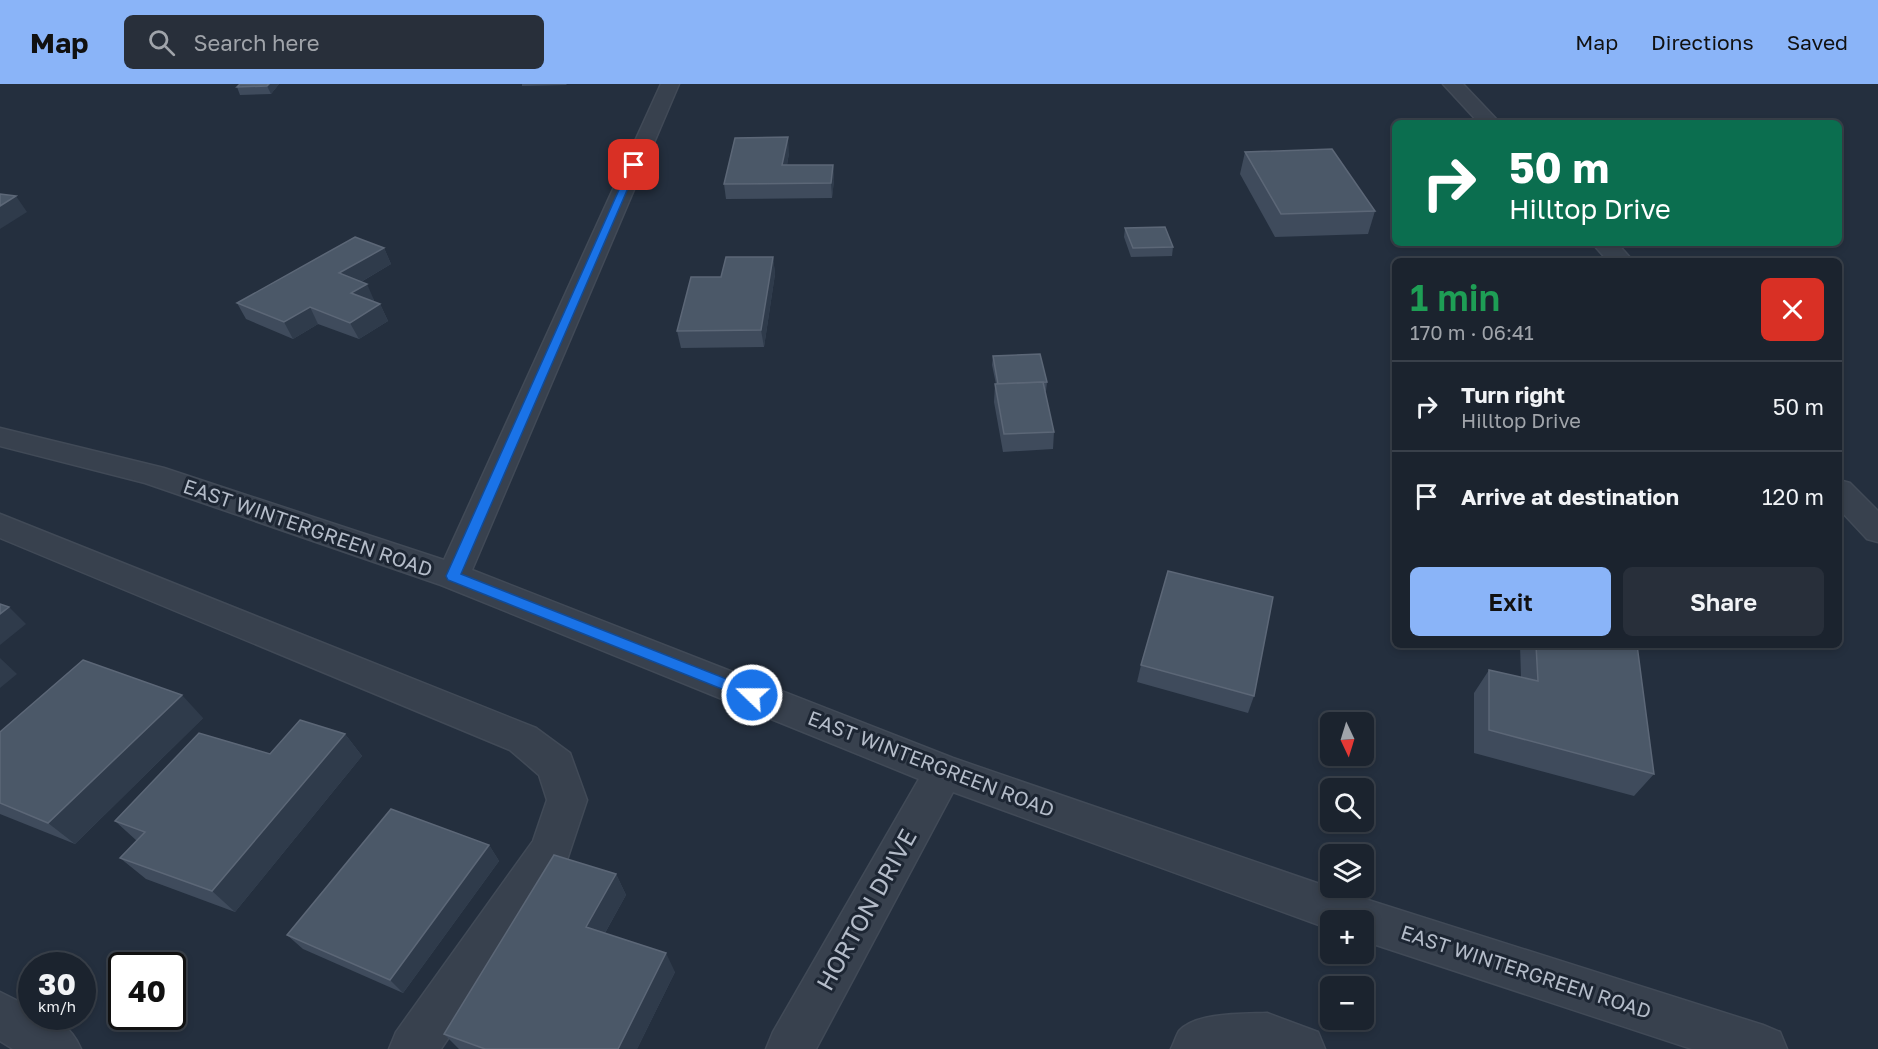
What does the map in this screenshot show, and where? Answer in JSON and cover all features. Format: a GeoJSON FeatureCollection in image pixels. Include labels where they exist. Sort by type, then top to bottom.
{"type":"FeatureCollection","features":[{"type":"Feature","properties":{"kind":"street"},"geometry":{"type":"LineString","coordinates":[[453,576],[670,84]]}},
{"type":"Feature","properties":{"kind":"street"},"geometry":{"type":"LineString","coordinates":[[1452,84],[1487,120]]}},
{"type":"Feature","properties":{"kind":"street"},"geometry":{"type":"LineString","coordinates":[[1607,246],[1618,258]]}},
{"type":"Feature","properties":{"kind":"street","name":"EAST WINTERGREEN ROAD"},"geometry":{"type":"LineString","coordinates":[[0,437],[153,475],[453,576],[944,772],[1346,914],[1763,1049]]}},
{"type":"Feature","properties":{"kind":"street"},"geometry":{"type":"LineString","coordinates":[[1842,493],[1878,531]]}},
{"type":"Feature","properties":{"kind":"street"},"geometry":{"type":"LineString","coordinates":[[0,525],[524,739],[556,765],[567,800],[551,850],[413,1049]]}},
{"type":"Feature","properties":{"kind":"street","name":"HORTON DRIVE"},"geometry":{"type":"LineString","coordinates":[[790,1049],[944,772]]}},
{"type":"Feature","properties":{"kind":"street"},"geometry":{"type":"LineString","coordinates":[[0,1015],[57,1049]]}},
{"type":"Feature","properties":{"kind":"street"},"geometry":{"type":"LineString","coordinates":[[1195,1049],[1204,1041],[1267,1036],[1300,1049]]}},
{"type":"Feature","properties":{"kind":"building"},"geometry":{"type":"Polygon","coordinates":[[[240,84],[269,84],[267,86],[237,87],[240,84]]]}},
{"type":"Feature","properties":{"kind":"building"},"geometry":{"type":"Polygon","coordinates":[[[788,137],[782,165],[833,165],[831,183],[724,184],[735,138],[788,137]]]}},
{"type":"Feature","properties":{"kind":"building"},"geometry":{"type":"Polygon","coordinates":[[[1332,149],[1375,211],[1281,214],[1245,152],[1332,149]]]}},
{"type":"Feature","properties":{"kind":"building"},"geometry":{"type":"Polygon","coordinates":[[[0,194],[16,196],[0,206],[0,194]]]}},
{"type":"Feature","properties":{"kind":"building"},"geometry":{"type":"Polygon","coordinates":[[[1165,227],[1173,247],[1133,248],[1125,228],[1165,227]]]}},
{"type":"Feature","properties":{"kind":"building"},"geometry":{"type":"Polygon","coordinates":[[[355,237],[384,248],[339,273],[367,284],[351,293],[380,304],[350,323],[310,307],[284,322],[237,303],[355,237]]]}},
{"type":"Feature","properties":{"kind":"building"},"geometry":{"type":"Polygon","coordinates":[[[726,257],[773,257],[761,330],[677,331],[691,277],[721,277],[726,257]]]}},
{"type":"Feature","properties":{"kind":"building"},"geometry":{"type":"Polygon","coordinates":[[[1040,354],[1047,382],[998,384],[993,356],[1040,354]]]}},
{"type":"Feature","properties":{"kind":"building"},"geometry":{"type":"Polygon","coordinates":[[[1043,382],[1054,432],[1004,434],[995,384],[1043,382]]]}},
{"type":"Feature","properties":{"kind":"building"},"geometry":{"type":"Polygon","coordinates":[[[1168,571],[1273,597],[1254,696],[1141,665],[1168,571]]]}},
{"type":"Feature","properties":{"kind":"building"},"geometry":{"type":"Polygon","coordinates":[[[0,604],[9,607],[0,614],[0,604]]]}},
{"type":"Feature","properties":{"kind":"building"},"geometry":{"type":"Polygon","coordinates":[[[1536,648],[1637,648],[1654,774],[1489,730],[1489,670],[1538,681],[1536,648]]]}},
{"type":"Feature","properties":{"kind":"building"},"geometry":{"type":"Polygon","coordinates":[[[83,660],[182,695],[48,823],[0,803],[0,732],[83,660]]]}},
{"type":"Feature","properties":{"kind":"building"},"geometry":{"type":"Polygon","coordinates":[[[300,720],[345,734],[212,891],[120,858],[145,832],[115,821],[199,733],[270,754],[300,720]]]}},
{"type":"Feature","properties":{"kind":"building"},"geometry":{"type":"Polygon","coordinates":[[[391,809],[489,845],[390,980],[287,935],[391,809]]]}},
{"type":"Feature","properties":{"kind":"building"},"geometry":{"type":"Polygon","coordinates":[[[554,855],[616,874],[586,927],[666,953],[618,1049],[485,1049],[444,1034],[554,855]]]}},
{"type":"Feature","properties":{"kind":"route"},"geometry":{"type":"LineString","coordinates":[[634,165],[453,576],[752,695]]}}]}
